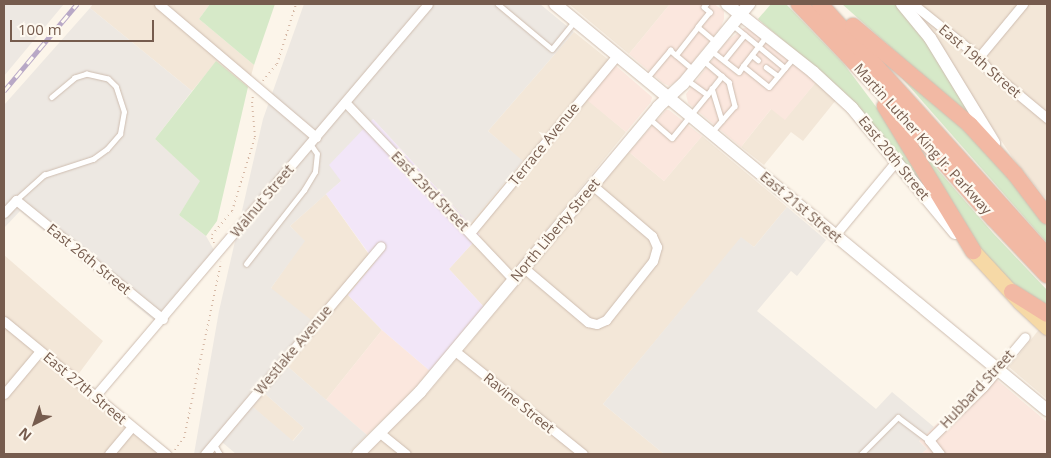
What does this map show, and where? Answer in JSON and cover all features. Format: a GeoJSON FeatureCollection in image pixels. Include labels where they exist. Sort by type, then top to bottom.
{"type":"FeatureCollection","features":[{"type":"Feature","properties":{"kind":"highway","name":"Martin Luther King Jr. Parkway"},"geometry":{"type":"LineString","coordinates":[[799,4],[880,89],[994,219],[1047,275]]}},
{"type":"Feature","properties":{"kind":"highway"},"geometry":{"type":"LineString","coordinates":[[822,4],[876,44],[962,117],[1015,174],[1047,216]]}},
{"type":"Feature","properties":{"kind":"highway","name":"Martin Luther King Jr. Parkway"},"geometry":{"type":"LineString","coordinates":[[822,4],[1047,256]]}},
{"type":"Feature","properties":{"kind":"highway"},"geometry":{"type":"LineString","coordinates":[[880,89],[884,106],[973,251]]}},
{"type":"Feature","properties":{"kind":"highway"},"geometry":{"type":"LineString","coordinates":[[1012,292],[1047,314]]}},
{"type":"Feature","properties":{"kind":"main road"},"geometry":{"type":"LineString","coordinates":[[1015,174],[1047,208]]}},
{"type":"Feature","properties":{"kind":"main road","name":"East 20th Street"},"geometry":{"type":"LineString","coordinates":[[973,251],[1020,302],[1047,327]]}},
{"type":"Feature","properties":{"kind":"street"},"geometry":{"type":"LineString","coordinates":[[158,4],[313,140]]}},
{"type":"Feature","properties":{"kind":"street","name":"Walnut Street"},"geometry":{"type":"LineString","coordinates":[[95,396],[428,4]]}},
{"type":"Feature","properties":{"kind":"street","name":"East 21st Street"},"geometry":{"type":"LineString","coordinates":[[555,4],[1047,410]]}},
{"type":"Feature","properties":{"kind":"street","name":"East 20th Street"},"geometry":{"type":"LineString","coordinates":[[727,4],[745,9],[768,35],[852,108],[954,231],[973,251]]}},
{"type":"Feature","properties":{"kind":"street"},"geometry":{"type":"LineString","coordinates":[[902,4],[930,38],[988,134],[1015,174]]}},
{"type":"Feature","properties":{"kind":"street","name":"East 19th Street"},"geometry":{"type":"LineString","coordinates":[[913,4],[979,58],[988,69],[1047,118]]}},
{"type":"Feature","properties":{"kind":"street"},"geometry":{"type":"LineString","coordinates":[[979,58],[1023,4]]}},
{"type":"Feature","properties":{"kind":"street","name":"North Liberty Street"},"geometry":{"type":"LineString","coordinates":[[358,454],[380,434],[455,351],[658,107],[669,99],[691,75],[745,9]]}},
{"type":"Feature","properties":{"kind":"street","name":"Terrace Avenue"},"geometry":{"type":"LineString","coordinates":[[470,234],[617,55]]}},
{"type":"Feature","properties":{"kind":"street","name":"East 23rd Street"},"geometry":{"type":"LineString","coordinates":[[345,102],[514,280]]}},
{"type":"Feature","properties":{"kind":"street"},"geometry":{"type":"LineString","coordinates":[[835,235],[897,160]]}},
{"type":"Feature","properties":{"kind":"street"},"geometry":{"type":"LineString","coordinates":[[524,268],[588,322],[597,324],[606,320],[653,261],[657,246],[652,236],[592,185]]}},
{"type":"Feature","properties":{"kind":"street"},"geometry":{"type":"LineString","coordinates":[[4,214],[16,200]]}},
{"type":"Feature","properties":{"kind":"street","name":"East 26th Street"},"geometry":{"type":"LineString","coordinates":[[16,200],[163,318]]}},
{"type":"Feature","properties":{"kind":"street","name":"Westlake Avenue"},"geometry":{"type":"LineString","coordinates":[[205,454],[381,246]]}},
{"type":"Feature","properties":{"kind":"street","name":"East 27th Street"},"geometry":{"type":"LineString","coordinates":[[4,321],[166,454]]}},
{"type":"Feature","properties":{"kind":"street","name":"Hubbard Street"},"geometry":{"type":"LineString","coordinates":[[929,440],[998,370],[1025,337]]}},
{"type":"Feature","properties":{"kind":"street"},"geometry":{"type":"LineString","coordinates":[[4,394],[40,351]]}},
{"type":"Feature","properties":{"kind":"street","name":"Ravine Street"},"geometry":{"type":"LineString","coordinates":[[455,351],[583,454]]}},
{"type":"Feature","properties":{"kind":"street"},"geometry":{"type":"LineString","coordinates":[[109,454],[132,427]]}},
{"type":"Feature","properties":{"kind":"street"},"geometry":{"type":"LineString","coordinates":[[380,434],[406,454]]}},
{"type":"Feature","properties":{"kind":"street"},"geometry":{"type":"LineString","coordinates":[[929,440],[940,454]]}},
{"type":"Feature","properties":{"kind":"lane"},"geometry":{"type":"LineString","coordinates":[[498,4],[552,49],[575,20]]}},
{"type":"Feature","properties":{"kind":"lane"},"geometry":{"type":"LineString","coordinates":[[676,55],[710,12],[704,7],[707,4]]}},
{"type":"Feature","properties":{"kind":"lane"},"geometry":{"type":"LineString","coordinates":[[732,25],[784,68]]}},
{"type":"Feature","properties":{"kind":"lane"},"geometry":{"type":"LineString","coordinates":[[698,27],[724,60],[738,72],[768,35]]}},
{"type":"Feature","properties":{"kind":"lane"},"geometry":{"type":"LineString","coordinates":[[724,60],[744,35]]}},
{"type":"Feature","properties":{"kind":"lane"},"geometry":{"type":"LineString","coordinates":[[646,79],[670,50],[707,95]]}},
{"type":"Feature","properties":{"kind":"lane"},"geometry":{"type":"LineString","coordinates":[[752,55],[758,60]]}},
{"type":"Feature","properties":{"kind":"lane"},"geometry":{"type":"LineString","coordinates":[[743,66],[769,87],[794,57]]}},
{"type":"Feature","properties":{"kind":"lane"},"geometry":{"type":"LineString","coordinates":[[703,60],[729,82],[730,95],[735,106],[712,133]]}},
{"type":"Feature","properties":{"kind":"lane"},"geometry":{"type":"LineString","coordinates":[[766,67],[778,76]]}},
{"type":"Feature","properties":{"kind":"lane"},"geometry":{"type":"LineString","coordinates":[[16,200],[44,175],[93,159],[107,149],[120,134],[124,112],[116,87],[108,79],[87,74],[75,78],[52,97]]}},
{"type":"Feature","properties":{"kind":"lane"},"geometry":{"type":"LineString","coordinates":[[649,118],[672,138],[722,76]]}},
{"type":"Feature","properties":{"kind":"lane"},"geometry":{"type":"LineString","coordinates":[[712,88],[717,98],[722,120]]}},
{"type":"Feature","properties":{"kind":"lane"},"geometry":{"type":"LineString","coordinates":[[246,264],[304,190],[315,172],[317,154],[313,140]]}},
{"type":"Feature","properties":{"kind":"lane"},"geometry":{"type":"LineString","coordinates":[[861,454],[898,417],[929,440]]}},
{"type":"Feature","properties":{"kind":"lane"},"geometry":{"type":"LineString","coordinates":[[214,444],[220,454]]}},
{"type":"Feature","properties":{"kind":"shaded area"},"geometry":{"type":"Polygon","coordinates":[[[4,4],[64,4],[4,76],[4,4]]]}},
{"type":"Feature","properties":{"kind":"shaded area"},"geometry":{"type":"Polygon","coordinates":[[[93,4],[210,4],[199,19],[254,65],[248,87],[216,62],[192,91],[90,8],[93,4]]]}},
{"type":"Feature","properties":{"kind":"shaded area"},"geometry":{"type":"Polygon","coordinates":[[[304,4],[417,4],[426,11],[433,4],[540,4],[574,32],[488,131],[523,161],[470,224],[373,119],[341,181],[290,226],[305,241],[271,288],[320,327],[287,366],[367,435],[348,454],[236,454],[222,442],[212,454],[194,454],[219,311],[263,119],[304,4]],[[264,393],[253,407],[293,441],[304,428],[264,393]]]}},
{"type":"Feature","properties":{"kind":"shaded area"},"geometry":{"type":"Polygon","coordinates":[[[569,4],[670,4],[629,54],[569,4]]]}},
{"type":"Feature","properties":{"kind":"shaded area"},"geometry":{"type":"Polygon","coordinates":[[[670,4],[714,4],[724,11],[724,19],[721,27],[678,80],[669,86],[629,54],[670,4]]]}},
{"type":"Feature","properties":{"kind":"shaded area"},"geometry":{"type":"Polygon","coordinates":[[[908,4],[1047,4],[1047,200],[1015,161],[908,4]]]}},
{"type":"Feature","properties":{"kind":"shaded area"},"geometry":{"type":"Polygon","coordinates":[[[90,8],[192,91],[155,139],[201,181],[179,215],[206,236],[218,257],[161,326],[20,211],[4,228],[4,105],[90,8]]]}},
{"type":"Feature","properties":{"kind":"shaded area"},"geometry":{"type":"Polygon","coordinates":[[[744,28],[750,28],[816,82],[785,120],[771,109],[741,147],[688,103],[686,94],[726,42],[744,28]]]}},
{"type":"Feature","properties":{"kind":"shaded area"},"geometry":{"type":"Polygon","coordinates":[[[574,32],[615,65],[588,100],[626,132],[484,307],[449,269],[480,235],[470,224],[523,162],[488,131],[574,32]]]}},
{"type":"Feature","properties":{"kind":"shaded area"},"geometry":{"type":"Polygon","coordinates":[[[615,65],[652,97],[651,102],[626,132],[587,100],[615,65]]]}},
{"type":"Feature","properties":{"kind":"shaded area"},"geometry":{"type":"Polygon","coordinates":[[[816,82],[836,100],[803,141],[791,132],[764,165],[741,147],[772,108],[785,119],[816,82]]]}},
{"type":"Feature","properties":{"kind":"shaded area"},"geometry":{"type":"Polygon","coordinates":[[[666,110],[669,110],[702,136],[664,181],[629,152],[666,110]]]}},
{"type":"Feature","properties":{"kind":"shaded area"},"geometry":{"type":"Polygon","coordinates":[[[373,119],[480,235],[449,269],[484,307],[430,371],[382,330],[348,295],[375,262],[326,194],[341,181],[329,165],[373,119]]]}},
{"type":"Feature","properties":{"kind":"shaded area"},"geometry":{"type":"Polygon","coordinates":[[[702,136],[787,207],[754,247],[741,238],[603,404],[664,454],[366,454],[429,392],[629,152],[664,181],[702,136]]]}},
{"type":"Feature","properties":{"kind":"shaded area"},"geometry":{"type":"Polygon","coordinates":[[[326,194],[375,263],[348,295],[382,330],[326,400],[287,366],[271,288],[304,241],[290,226],[326,194]]]}},
{"type":"Feature","properties":{"kind":"shaded area"},"geometry":{"type":"Polygon","coordinates":[[[787,207],[826,240],[797,276],[791,271],[757,311],[876,409],[892,392],[934,427],[919,441],[927,449],[921,454],[664,454],[603,404],[741,237],[754,247],[787,207]]]}},
{"type":"Feature","properties":{"kind":"shaded area"},"geometry":{"type":"Polygon","coordinates":[[[4,255],[103,341],[77,376],[165,454],[4,454],[4,255]]]}},
{"type":"Feature","properties":{"kind":"shaded area"},"geometry":{"type":"Polygon","coordinates":[[[1041,327],[1047,332],[1047,399],[1009,367],[1041,327]]]}},
{"type":"Feature","properties":{"kind":"shaded area"},"geometry":{"type":"Polygon","coordinates":[[[382,330],[430,371],[402,402],[367,435],[326,400],[382,330]]]}},
{"type":"Feature","properties":{"kind":"shaded area"},"geometry":{"type":"Polygon","coordinates":[[[990,374],[1047,422],[1047,454],[921,454],[927,449],[919,441],[990,374]]]}},
{"type":"Feature","properties":{"kind":"shaded area"},"geometry":{"type":"Polygon","coordinates":[[[264,393],[304,428],[292,441],[252,407],[264,393]]]}},
{"type":"Feature","properties":{"kind":"green space"},"geometry":{"type":"Polygon","coordinates":[[[210,4],[275,4],[254,65],[199,19],[210,4]]]}},
{"type":"Feature","properties":{"kind":"green space"},"geometry":{"type":"Polygon","coordinates":[[[771,4],[786,4],[844,64],[886,120],[936,199],[798,53],[758,19],[771,4]]]}},
{"type":"Feature","properties":{"kind":"green space"},"geometry":{"type":"Polygon","coordinates":[[[842,4],[896,4],[921,33],[975,122],[842,4]]]}},
{"type":"Feature","properties":{"kind":"green space"},"geometry":{"type":"Polygon","coordinates":[[[216,61],[248,87],[217,221],[206,236],[179,215],[200,181],[155,139],[216,61]]]}},
{"type":"Feature","properties":{"kind":"green space"},"geometry":{"type":"Polygon","coordinates":[[[894,69],[973,134],[1047,223],[1047,243],[894,69]]]}},
{"type":"Feature","properties":{"kind":"green space"},"geometry":{"type":"Polygon","coordinates":[[[918,147],[993,233],[1047,290],[1047,307],[1009,280],[976,247],[918,147]]]}},
{"type":"Feature","properties":{"kind":"railway"},"geometry":{"type":"LineString","coordinates":[[4,91],[77,4]]}}]}
